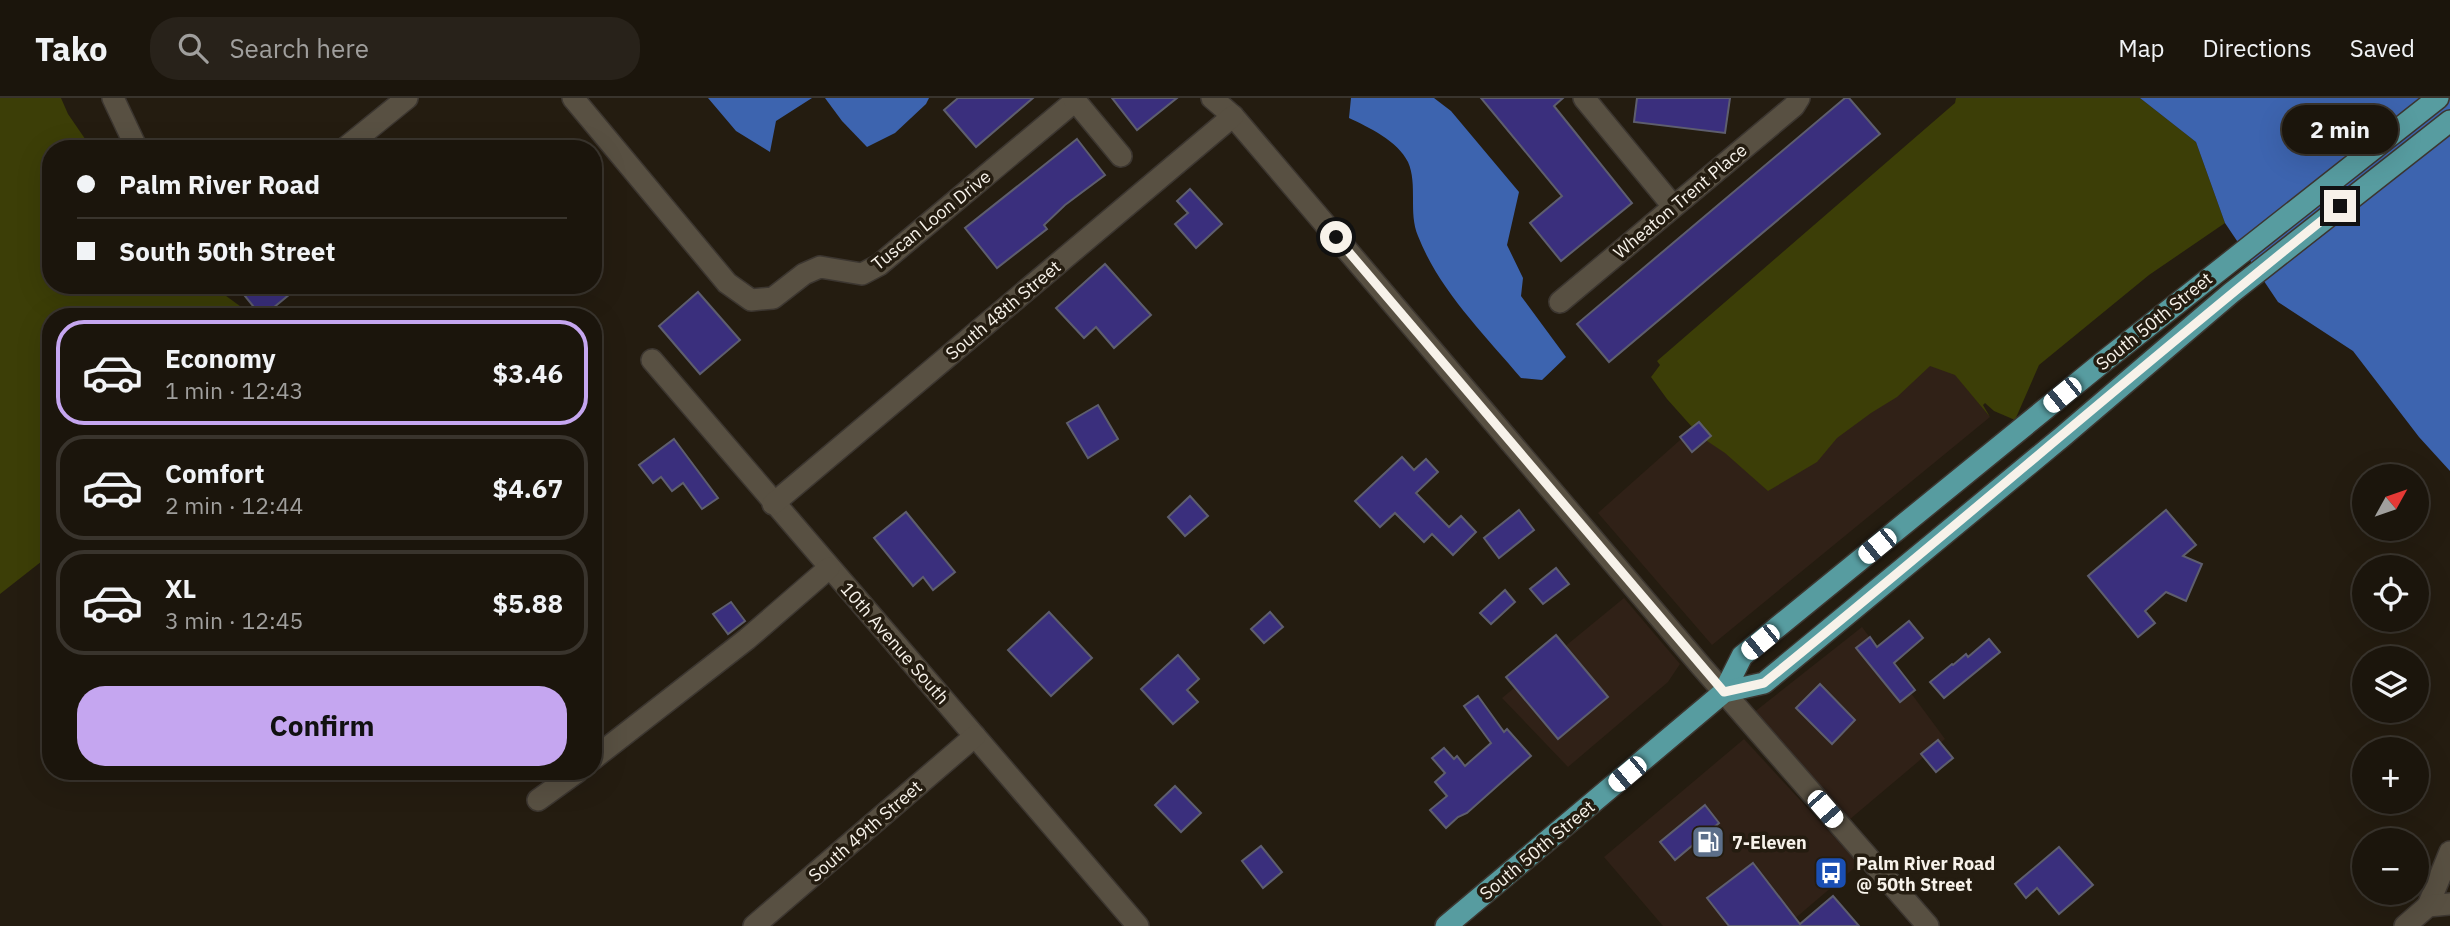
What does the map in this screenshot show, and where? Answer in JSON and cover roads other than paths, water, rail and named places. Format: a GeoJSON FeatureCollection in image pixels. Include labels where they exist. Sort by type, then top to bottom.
{"type":"FeatureCollection","features":[{"type":"Feature","properties":{"kind":"main road","name":"South 50th Street"},"geometry":{"type":"LineString","coordinates":[[1446,926],[1724,692],[1742,656],[2216,272],[2438,98]]}},
{"type":"Feature","properties":{"kind":"main road","name":"South 50th Street"},"geometry":{"type":"LineString","coordinates":[[1724,692],[1764,683],[2068,432],[2231,293],[2450,121]]}},
{"type":"Feature","properties":{"kind":"street"},"geometry":{"type":"LineString","coordinates":[[113,98],[133,140]]}},
{"type":"Feature","properties":{"kind":"street"},"geometry":{"type":"LineString","coordinates":[[355,140],[407,98]]}},
{"type":"Feature","properties":{"kind":"street","name":"Tuscan Loon Drive"},"geometry":{"type":"LineString","coordinates":[[573,98],[727,283],[751,300],[774,298],[804,274],[820,267],[862,274],[879,265],[1074,100]]}},
{"type":"Feature","properties":{"kind":"street"},"geometry":{"type":"LineString","coordinates":[[1212,98],[1232,107],[1724,692],[1928,926]]}},
{"type":"Feature","properties":{"kind":"street"},"geometry":{"type":"LineString","coordinates":[[1584,98],[1674,206]]}},
{"type":"Feature","properties":{"kind":"street","name":"Wheaton Trent Place"},"geometry":{"type":"LineString","coordinates":[[1560,302],[1794,106],[1799,98]]}},
{"type":"Feature","properties":{"kind":"street"},"geometry":{"type":"LineString","coordinates":[[1074,100],[1121,156]]}},
{"type":"Feature","properties":{"kind":"street","name":"South 48th Street"},"geometry":{"type":"LineString","coordinates":[[773,504],[1232,107]]}},
{"type":"Feature","properties":{"kind":"street","name":"10th Avenue South"},"geometry":{"type":"LineString","coordinates":[[652,360],[1138,926]]}},
{"type":"Feature","properties":{"kind":"street"},"geometry":{"type":"LineString","coordinates":[[602,752],[747,639],[830,569]]}},
{"type":"Feature","properties":{"kind":"street","name":"South 49th Street"},"geometry":{"type":"LineString","coordinates":[[754,926],[975,736]]}},
{"type":"Feature","properties":{"kind":"street"},"geometry":{"type":"LineString","coordinates":[[538,800],[566,780]]}},
{"type":"Feature","properties":{"kind":"street"},"geometry":{"type":"LineString","coordinates":[[2405,926],[2428,906],[2450,852]]}},
{"type":"Feature","properties":{"kind":"street"},"geometry":{"type":"LineString","coordinates":[[2428,906],[2450,904]]}},
{"type":"Feature","properties":{"kind":"water"},"geometry":{"type":"Polygon","coordinates":[[[708,98],[812,98],[776,121],[770,152],[736,131],[708,98]]]}},
{"type":"Feature","properties":{"kind":"water"},"geometry":{"type":"Polygon","coordinates":[[[825,98],[929,98],[895,133],[867,147],[825,98]]]}},
{"type":"Feature","properties":{"kind":"water"},"geometry":{"type":"Polygon","coordinates":[[[1351,98],[1434,98],[1451,111],[1519,192],[1507,245],[1523,278],[1521,296],[1566,357],[1542,380],[1521,378],[1450,293],[1427,256],[1415,227],[1408,162],[1390,141],[1349,118],[1351,98]]]}},
{"type":"Feature","properties":{"kind":"water"},"geometry":{"type":"Polygon","coordinates":[[[2140,98],[2450,98],[2450,471],[2419,437],[2353,351],[2278,302],[2225,223],[2196,142],[2140,98]]]}},
{"type":"Feature","properties":{"kind":"place","name":"7-Eleven"},"geometry":{"type":"Point","coordinates":[1708,842]}},
{"type":"Feature","properties":{"kind":"place","name":"Palm River Road @ 50th Street"},"geometry":{"type":"Point","coordinates":[1831,873]}}]}
